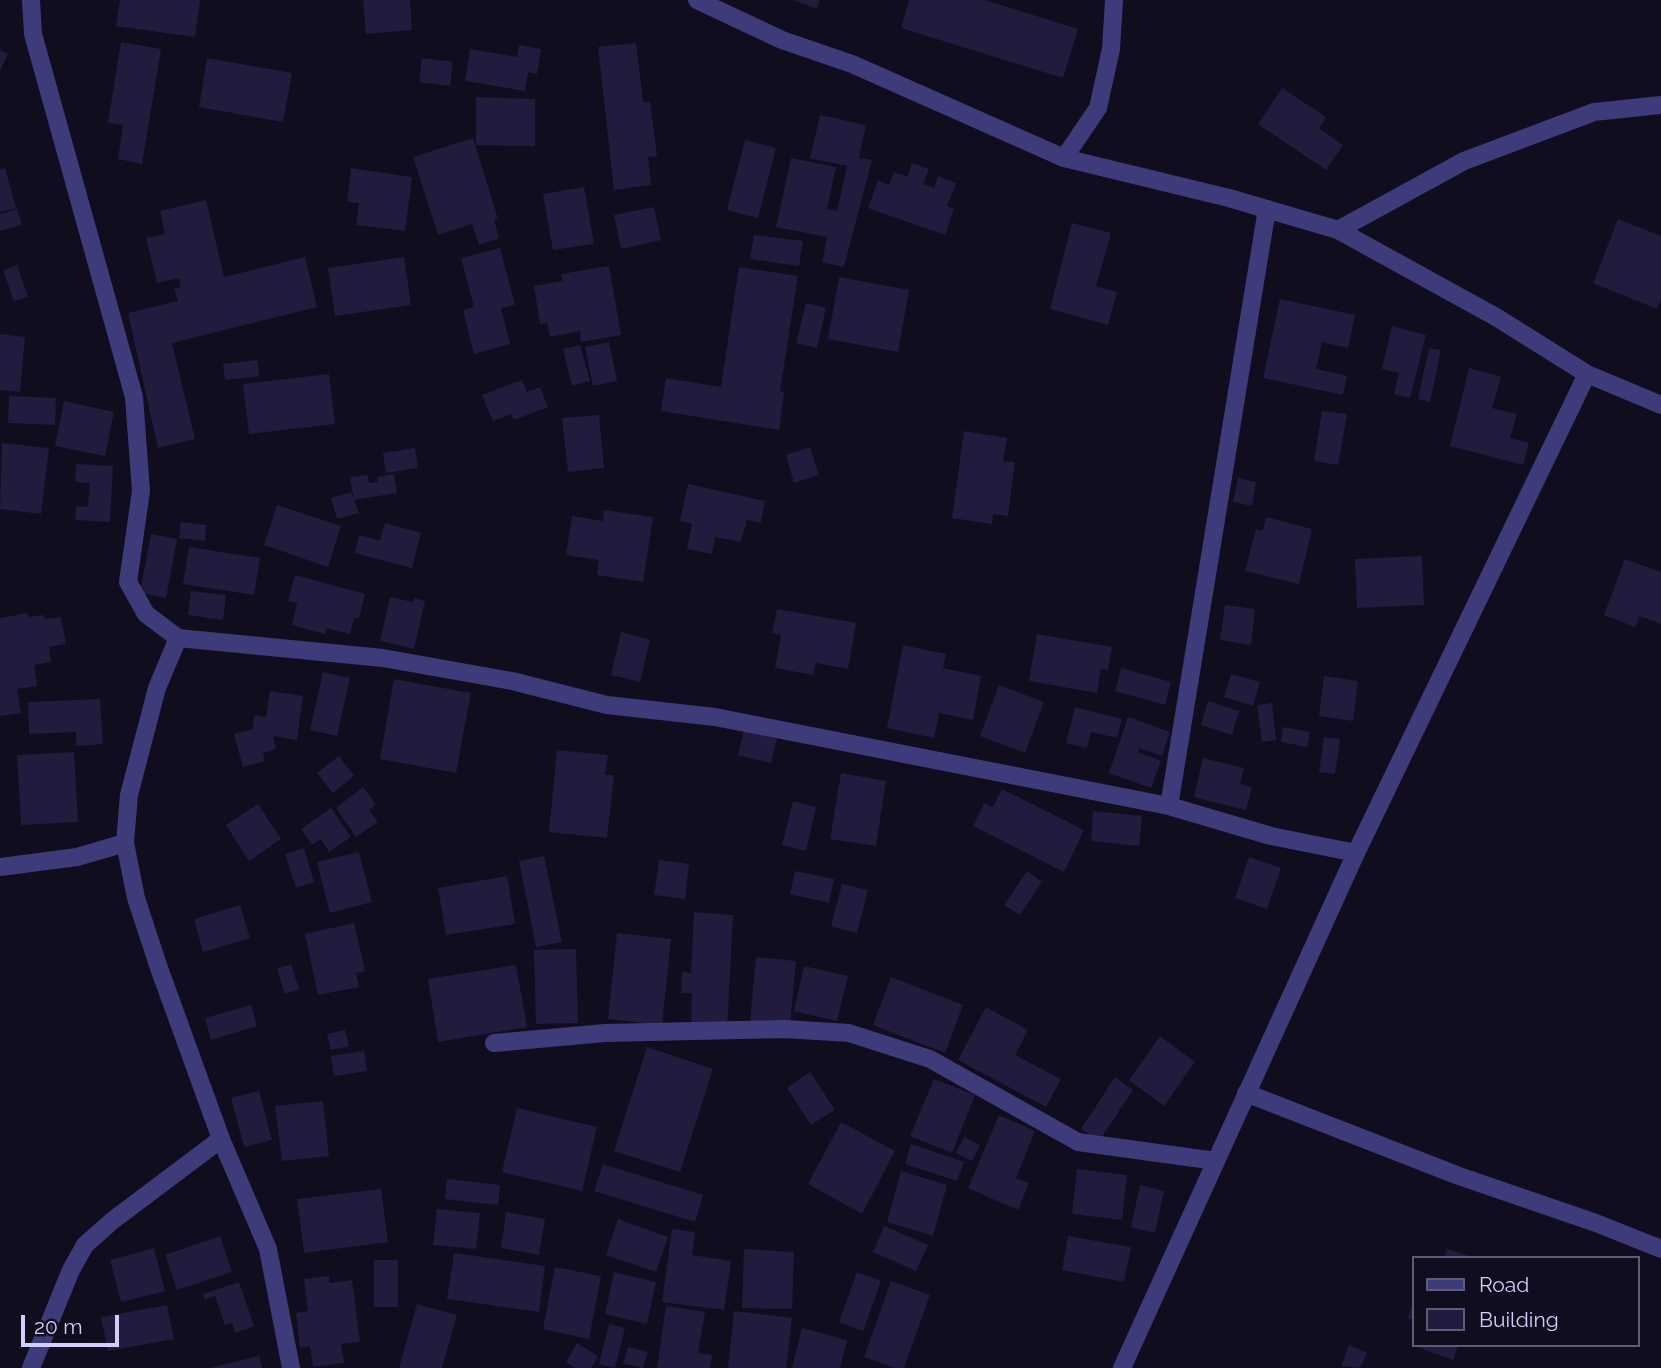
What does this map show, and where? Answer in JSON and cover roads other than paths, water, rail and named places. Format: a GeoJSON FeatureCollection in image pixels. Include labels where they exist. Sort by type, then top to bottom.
{"type":"FeatureCollection","features":[{"type":"Feature","properties":{"kind":"street"},"geometry":{"type":"LineString","coordinates":[[31,0],[33,34],[134,397],[141,491],[128,582],[146,614],[177,638],[251,643],[383,658],[512,681],[607,705],[715,717],[1169,806],[1271,836],[1356,853]]}},
{"type":"Feature","properties":{"kind":"street"},"geometry":{"type":"LineString","coordinates":[[697,0],[782,40],[852,64],[1064,158],[1267,209],[1338,230],[1496,317],[1587,374],[1661,405]]}},
{"type":"Feature","properties":{"kind":"street"},"geometry":{"type":"LineString","coordinates":[[1064,158],[1098,108],[1111,49],[1114,0]]}},
{"type":"Feature","properties":{"kind":"street"},"geometry":{"type":"LineString","coordinates":[[1338,230],[1464,161],[1594,112],[1661,105]]}},
{"type":"Feature","properties":{"kind":"street"},"geometry":{"type":"LineString","coordinates":[[1169,806],[1267,209]]}},
{"type":"Feature","properties":{"kind":"street"},"geometry":{"type":"LineString","coordinates":[[1122,1368],[1356,853],[1587,374]]}},
{"type":"Feature","properties":{"kind":"street"},"geometry":{"type":"LineString","coordinates":[[177,638],[158,688],[133,782],[125,843],[136,898],[221,1139],[268,1249],[291,1368]]}},
{"type":"Feature","properties":{"kind":"street"},"geometry":{"type":"LineString","coordinates":[[0,867],[77,857],[125,843]]}},
{"type":"Feature","properties":{"kind":"street"},"geometry":{"type":"LineString","coordinates":[[494,1042],[605,1033],[785,1029],[849,1033],[930,1059],[1078,1142],[1216,1161]]}},
{"type":"Feature","properties":{"kind":"street"},"geometry":{"type":"LineString","coordinates":[[1246,1093],[1459,1176],[1596,1223],[1661,1249]]}},
{"type":"Feature","properties":{"kind":"street"},"geometry":{"type":"LineString","coordinates":[[32,1368],[71,1270],[85,1245],[111,1222],[221,1139]]}}]}
